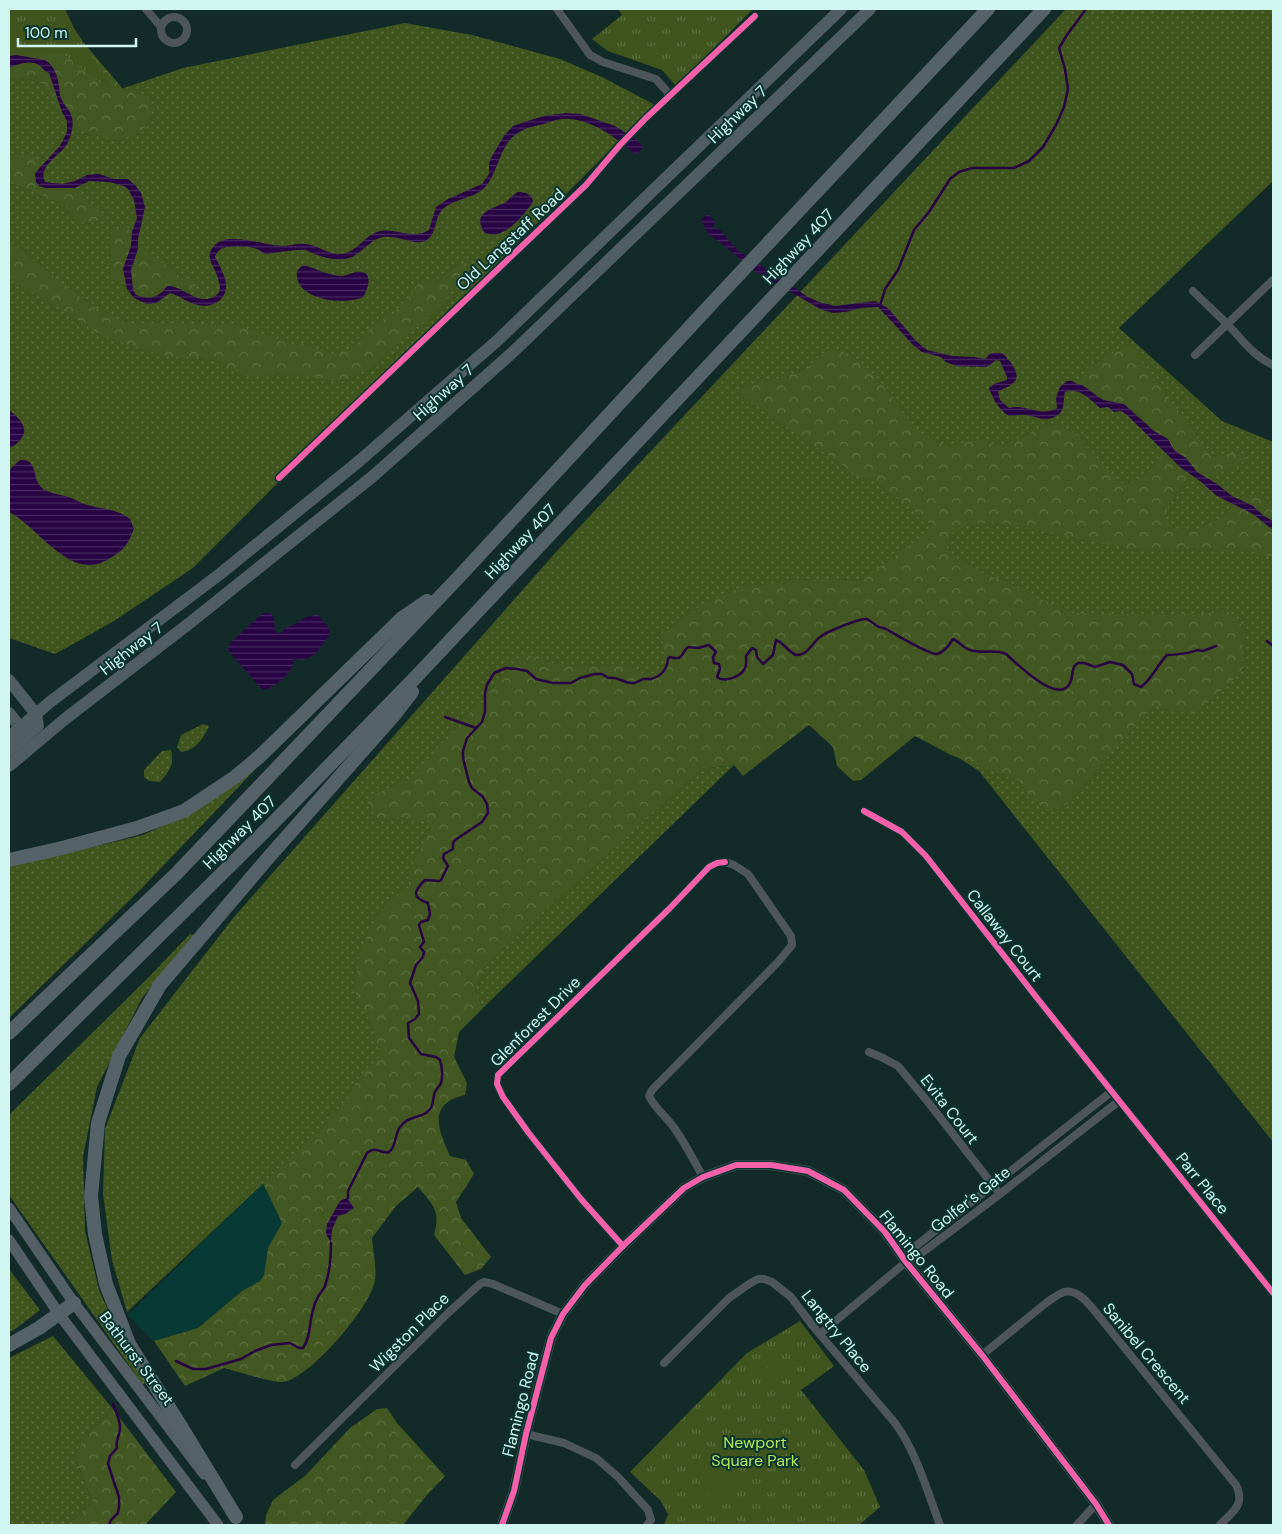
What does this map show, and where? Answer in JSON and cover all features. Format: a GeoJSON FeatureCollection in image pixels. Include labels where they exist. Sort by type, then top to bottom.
{"type":"FeatureCollection","features":[{"type":"Feature","properties":{"kind":"highway","name":"Highway 407"},"geometry":{"type":"LineString","coordinates":[[9,1033],[176,874],[456,580],[988,9]]}},
{"type":"Feature","properties":{"kind":"highway","name":"Highway 407"},"geometry":{"type":"LineString","coordinates":[[9,1084],[271,825],[458,633],[1044,9]]}},
{"type":"Feature","properties":{"kind":"highway"},"geometry":{"type":"LineString","coordinates":[[9,860],[137,828],[184,811],[235,777],[260,757],[402,618],[456,580]]}},
{"type":"Feature","properties":{"kind":"highway"},"geometry":{"type":"LineString","coordinates":[[239,1521],[129,1344],[106,1284],[91,1196],[98,1122],[119,1056],[160,985],[268,858],[395,714],[458,633]]}},
{"type":"Feature","properties":{"kind":"highway"},"geometry":{"type":"LineString","coordinates":[[9,1345],[39,1328],[74,1302]]}},
{"type":"Feature","properties":{"kind":"main road","name":"Highway 7"},"geometry":{"type":"LineString","coordinates":[[36,714],[266,537],[358,462],[498,340],[842,9]]}},
{"type":"Feature","properties":{"kind":"main road","name":"Highway 7"},"geometry":{"type":"LineString","coordinates":[[9,766],[31,733],[191,622],[372,477],[513,352],[870,9]]}},
{"type":"Feature","properties":{"kind":"main road"},"geometry":{"type":"LineString","coordinates":[[9,680],[36,714],[38,726],[9,751]]}},
{"type":"Feature","properties":{"kind":"main road"},"geometry":{"type":"LineString","coordinates":[[9,713],[31,733]]}},
{"type":"Feature","properties":{"kind":"main road","name":"Highway 7"},"geometry":{"type":"LineString","coordinates":[[9,737],[31,733]]}},
{"type":"Feature","properties":{"kind":"main road","name":"Bathurst Street"},"geometry":{"type":"LineString","coordinates":[[9,1208],[74,1302],[239,1521]]}},
{"type":"Feature","properties":{"kind":"main road"},"geometry":{"type":"LineString","coordinates":[[9,1240],[59,1314],[218,1525]]}},
{"type":"Feature","properties":{"kind":"street"},"geometry":{"type":"LineString","coordinates":[[146,9],[162,27]]}},
{"type":"Feature","properties":{"kind":"street"},"geometry":{"type":"LineString","coordinates":[[557,9],[590,55],[603,62],[656,79],[671,96]]}},
{"type":"Feature","properties":{"kind":"street","name":"Old Langstaff Road"},"geometry":{"type":"LineString","coordinates":[[279,478],[586,185],[646,118],[755,16]]}},
{"type":"Feature","properties":{"kind":"street"},"geometry":{"type":"LineString","coordinates":[[1195,355],[1273,280]]}},
{"type":"Feature","properties":{"kind":"street"},"geometry":{"type":"LineString","coordinates":[[1193,291],[1262,360],[1273,365]]}},
{"type":"Feature","properties":{"kind":"street","name":"Callaway Court"},"geometry":{"type":"LineString","coordinates":[[864,811],[902,832],[926,856],[1111,1092]]}},
{"type":"Feature","properties":{"kind":"street","name":"Glenforest Drive"},"geometry":{"type":"LineString","coordinates":[[623,1246],[581,1199],[528,1132],[503,1097],[497,1084],[498,1075],[670,908],[709,867],[725,862],[734,865],[748,874],[784,924],[791,936],[792,945],[778,962],[652,1090],[649,1096],[653,1104],[670,1122],[681,1138],[703,1177]]}},
{"type":"Feature","properties":{"kind":"street","name":"Evita Court"},"geometry":{"type":"LineString","coordinates":[[869,1052],[898,1066],[1000,1194]]}},
{"type":"Feature","properties":{"kind":"street","name":"Parr Place"},"geometry":{"type":"LineString","coordinates":[[1111,1092],[1273,1292]]}},
{"type":"Feature","properties":{"kind":"street","name":"Golfer's Gate"},"geometry":{"type":"LineString","coordinates":[[906,1262],[916,1245],[1111,1092]]}},
{"type":"Feature","properties":{"kind":"street","name":"Golfer's Gate"},"geometry":{"type":"LineString","coordinates":[[906,1262],[919,1255],[1000,1194],[1119,1101]]}},
{"type":"Feature","properties":{"kind":"street","name":"Flamingo Road"},"geometry":{"type":"LineString","coordinates":[[502,1525],[514,1491],[526,1434],[551,1338],[563,1314],[585,1285],[684,1188],[703,1177],[736,1165],[771,1165],[808,1171],[844,1190],[885,1232],[906,1262],[982,1355],[1096,1504],[1109,1525]]}},
{"type":"Feature","properties":{"kind":"street"},"geometry":{"type":"LineString","coordinates":[[820,1334],[906,1262]]}},
{"type":"Feature","properties":{"kind":"street","name":"Langtry Place"},"geometry":{"type":"LineString","coordinates":[[664,1362],[729,1298],[758,1280],[764,1279],[772,1282],[792,1296],[820,1334],[904,1436],[911,1449],[940,1525]]}},
{"type":"Feature","properties":{"kind":"street","name":"Wigston Place"},"geometry":{"type":"LineString","coordinates":[[294,1465],[448,1313],[480,1284],[484,1282],[493,1284],[563,1314]]}},
{"type":"Feature","properties":{"kind":"street","name":"Sanibel Crescent"},"geometry":{"type":"LineString","coordinates":[[982,1355],[1057,1296],[1065,1292],[1072,1292],[1081,1297],[1236,1486],[1240,1493],[1238,1505],[1220,1525]]}},
{"type":"Feature","properties":{"kind":"street"},"geometry":{"type":"LineString","coordinates":[[526,1434],[564,1443],[596,1458],[618,1477],[648,1510],[651,1520],[647,1525]]}},
{"type":"Feature","properties":{"kind":"street"},"geometry":{"type":"LineString","coordinates":[[1077,1525],[1096,1504]]}},
{"type":"Feature","properties":{"kind":"shaded area"},"geometry":{"type":"Polygon","coordinates":[[[16,55],[45,60],[51,65],[58,79],[60,96],[73,121],[67,144],[44,171],[45,182],[62,184],[75,181],[87,175],[99,174],[114,179],[128,179],[141,193],[145,207],[138,239],[138,249],[131,270],[133,290],[136,295],[150,298],[160,293],[167,286],[201,299],[207,299],[219,293],[220,288],[210,260],[210,253],[220,241],[228,239],[283,246],[306,244],[330,253],[344,254],[377,232],[390,231],[416,234],[429,230],[436,207],[448,199],[482,184],[489,174],[489,163],[492,156],[504,136],[513,126],[524,122],[544,116],[566,113],[580,114],[615,126],[637,140],[643,147],[636,155],[597,127],[579,120],[560,119],[529,128],[520,131],[508,142],[486,186],[476,194],[448,205],[443,209],[432,235],[425,241],[417,242],[395,237],[378,238],[351,258],[341,259],[324,257],[305,250],[267,254],[250,247],[227,247],[219,251],[215,257],[226,284],[224,295],[218,302],[201,306],[170,293],[156,303],[147,304],[134,298],[127,289],[123,269],[131,246],[132,232],[137,218],[134,200],[128,189],[109,182],[89,181],[75,188],[46,188],[39,186],[36,182],[35,173],[60,146],[67,132],[67,121],[62,112],[49,73],[32,62],[9,67],[9,56],[16,55]]]}},
{"type":"Feature","properties":{"kind":"shaded area"},"geometry":{"type":"Polygon","coordinates":[[[518,192],[528,194],[533,202],[524,214],[505,231],[498,234],[484,232],[480,221],[481,217],[487,211],[504,203],[518,192]]]}},
{"type":"Feature","properties":{"kind":"shaded area"},"geometry":{"type":"Polygon","coordinates":[[[708,214],[715,222],[714,229],[719,229],[737,250],[808,297],[835,306],[875,301],[888,308],[916,341],[927,350],[952,356],[985,359],[991,353],[1002,353],[1016,372],[1015,381],[998,392],[1000,400],[1009,408],[1021,407],[1045,412],[1051,411],[1057,408],[1056,398],[1060,387],[1067,381],[1082,385],[1103,400],[1124,404],[1154,431],[1168,439],[1174,450],[1186,458],[1197,472],[1232,496],[1253,506],[1273,521],[1273,530],[1253,514],[1217,496],[1180,467],[1121,411],[1114,412],[1108,407],[1100,408],[1080,392],[1070,391],[1065,392],[1064,404],[1059,414],[1050,419],[1025,415],[1008,415],[998,406],[989,388],[994,384],[1007,380],[1000,361],[996,360],[987,367],[956,366],[946,362],[941,357],[922,352],[913,345],[878,307],[833,313],[820,309],[755,271],[709,235],[701,220],[708,214]]]}},
{"type":"Feature","properties":{"kind":"shaded area"},"geometry":{"type":"Polygon","coordinates":[[[303,265],[340,276],[356,272],[365,273],[368,276],[367,288],[363,297],[355,300],[345,301],[322,298],[303,289],[298,281],[297,271],[303,265]]]}},
{"type":"Feature","properties":{"kind":"shaded area"},"geometry":{"type":"Polygon","coordinates":[[[9,410],[19,419],[24,428],[22,437],[12,447],[9,447],[9,410]]]}},
{"type":"Feature","properties":{"kind":"shaded area"},"geometry":{"type":"Polygon","coordinates":[[[20,460],[26,460],[31,463],[38,483],[47,491],[116,512],[130,519],[134,529],[124,548],[107,560],[93,565],[80,564],[55,550],[20,519],[9,512],[9,472],[20,460]]]}},
{"type":"Feature","properties":{"kind":"shaded area"},"geometry":{"type":"Polygon","coordinates":[[[263,613],[270,613],[274,618],[275,631],[278,633],[313,615],[318,615],[329,628],[329,636],[315,654],[304,660],[294,659],[288,674],[266,690],[261,688],[229,652],[228,648],[231,642],[263,613]]]}},
{"type":"Feature","properties":{"kind":"shaded area"},"geometry":{"type":"Polygon","coordinates":[[[263,1183],[282,1223],[268,1248],[264,1275],[260,1281],[242,1291],[198,1328],[154,1341],[128,1315],[263,1183]]]}},
{"type":"Feature","properties":{"kind":"shaded area"},"geometry":{"type":"Polygon","coordinates":[[[347,1198],[354,1208],[338,1216],[332,1230],[331,1243],[326,1234],[327,1224],[340,1201],[347,1198]]]}},
{"type":"Feature","properties":{"kind":"green space"},"geometry":{"type":"Polygon","coordinates":[[[9,9],[55,9],[123,89],[148,97],[154,108],[145,127],[132,136],[114,140],[64,125],[52,95],[41,82],[23,78],[9,79],[9,9]]]}},
{"type":"Feature","properties":{"kind":"green space"},"geometry":{"type":"Polygon","coordinates":[[[9,9],[65,9],[74,28],[107,78],[112,92],[65,55],[9,53],[9,9]]]}},
{"type":"Feature","properties":{"kind":"green space"},"geometry":{"type":"Polygon","coordinates":[[[618,9],[753,9],[676,86],[662,70],[608,51],[592,39],[622,15],[618,9]]]}},
{"type":"Feature","properties":{"kind":"green space"},"geometry":{"type":"Polygon","coordinates":[[[1066,9],[1273,9],[1273,181],[1119,328],[1222,421],[1273,442],[1273,1142],[979,771],[803,657],[702,769],[734,765],[483,1008],[475,990],[478,981],[127,1312],[112,1260],[103,1194],[105,1129],[140,1038],[234,917],[556,552],[1066,9]]]}},
{"type":"Feature","properties":{"kind":"green space"},"geometry":{"type":"Polygon","coordinates":[[[405,23],[472,35],[560,59],[602,77],[655,105],[193,568],[114,621],[55,654],[9,638],[9,53],[112,92],[183,68],[405,23]]]}},
{"type":"Feature","properties":{"kind":"green space"},"geometry":{"type":"Polygon","coordinates":[[[30,154],[40,163],[42,173],[52,187],[79,190],[86,201],[98,208],[104,216],[93,222],[81,222],[63,204],[9,181],[9,159],[11,156],[30,154]]]}},
{"type":"Feature","properties":{"kind":"green space"},"geometry":{"type":"Polygon","coordinates":[[[127,227],[148,253],[179,276],[196,283],[195,293],[174,284],[153,292],[135,288],[111,278],[112,231],[127,227]]]}},
{"type":"Feature","properties":{"kind":"green space"},"geometry":{"type":"Polygon","coordinates":[[[9,241],[90,305],[124,323],[229,324],[261,333],[286,344],[303,344],[333,354],[351,350],[371,328],[393,313],[421,282],[437,282],[459,265],[466,263],[472,273],[458,284],[439,308],[367,369],[339,381],[296,374],[274,373],[250,377],[217,361],[199,356],[182,358],[162,355],[103,336],[9,277],[9,241]]]}},
{"type":"Feature","properties":{"kind":"green space"},"geometry":{"type":"Polygon","coordinates":[[[1130,345],[1212,458],[1234,453],[1247,456],[1245,461],[1214,475],[1189,479],[1179,487],[1169,504],[1165,517],[1172,528],[1196,530],[1223,517],[1246,495],[1257,495],[1273,504],[1273,556],[1261,555],[1248,550],[1218,551],[1186,546],[1166,549],[1134,549],[999,522],[968,524],[949,535],[947,548],[952,556],[989,576],[1009,583],[1033,596],[1073,613],[1166,615],[1228,612],[1239,620],[1245,636],[1242,652],[1246,664],[1228,685],[1193,714],[1153,706],[1064,806],[1048,811],[1032,800],[1021,782],[951,755],[915,736],[861,780],[853,781],[837,766],[833,747],[809,725],[743,776],[734,765],[701,769],[484,965],[475,990],[483,1008],[459,1032],[454,1057],[467,1083],[465,1095],[453,1099],[445,1105],[440,1111],[439,1119],[439,1127],[450,1156],[466,1160],[474,1174],[456,1202],[461,1218],[491,1257],[481,1269],[465,1275],[434,1235],[437,1219],[434,1208],[418,1187],[396,1206],[372,1238],[375,1280],[363,1307],[337,1340],[308,1369],[294,1378],[278,1382],[224,1368],[185,1386],[154,1341],[198,1328],[242,1291],[260,1281],[264,1275],[268,1248],[282,1223],[263,1183],[329,1121],[331,1111],[338,1112],[361,1076],[380,1057],[375,1032],[354,990],[360,954],[374,921],[392,898],[409,887],[409,871],[430,831],[426,821],[408,817],[376,819],[366,799],[413,777],[417,770],[525,654],[554,664],[593,667],[625,665],[643,675],[662,671],[665,667],[662,633],[675,626],[701,605],[742,587],[804,580],[861,581],[924,535],[932,525],[874,479],[858,477],[735,390],[808,370],[819,357],[837,351],[850,355],[876,377],[920,432],[950,448],[961,443],[985,440],[995,446],[1012,443],[1051,425],[1078,434],[1086,446],[1117,480],[1127,485],[1149,472],[1164,450],[1146,420],[1135,408],[1113,404],[1083,389],[1079,383],[1088,367],[1130,345]]]}},
{"type":"Feature","properties":{"kind":"green space"},"geometry":{"type":"Polygon","coordinates":[[[203,724],[209,726],[201,739],[191,749],[181,752],[177,747],[181,735],[203,724]]]}},
{"type":"Feature","properties":{"kind":"green space"},"geometry":{"type":"Polygon","coordinates":[[[171,750],[172,760],[170,768],[160,782],[149,781],[144,777],[144,770],[162,751],[171,750]]]}},
{"type":"Feature","properties":{"kind":"green space"},"geometry":{"type":"Polygon","coordinates":[[[265,759],[142,888],[9,1018],[9,867],[143,835],[201,808],[265,759]]]}},
{"type":"Feature","properties":{"kind":"green space"},"geometry":{"type":"Polygon","coordinates":[[[190,934],[194,935],[142,998],[97,1087],[83,1157],[85,1231],[99,1290],[121,1340],[147,1381],[143,1385],[9,1195],[9,1115],[190,934]]]}},
{"type":"Feature","properties":{"kind":"green space"},"geometry":{"type":"Polygon","coordinates":[[[9,1269],[40,1310],[9,1332],[9,1269]]]}},
{"type":"Feature","properties":{"kind":"green space","name":"Newport Square Park"},"geometry":{"type":"Polygon","coordinates":[[[800,1321],[834,1366],[801,1390],[864,1470],[880,1507],[859,1525],[664,1525],[668,1514],[660,1500],[630,1472],[747,1353],[800,1321]]]}},
{"type":"Feature","properties":{"kind":"green space"},"geometry":{"type":"Polygon","coordinates":[[[53,1336],[113,1409],[87,1435],[74,1455],[93,1502],[67,1525],[9,1525],[9,1358],[53,1336]]]}},
{"type":"Feature","properties":{"kind":"green space"},"geometry":{"type":"Polygon","coordinates":[[[776,1364],[784,1380],[769,1388],[760,1372],[776,1364]]]}},
{"type":"Feature","properties":{"kind":"green space"},"geometry":{"type":"Polygon","coordinates":[[[387,1408],[397,1423],[445,1476],[403,1525],[265,1525],[266,1515],[273,1500],[306,1475],[350,1428],[377,1409],[387,1408]]]}},
{"type":"Feature","properties":{"kind":"green space"},"geometry":{"type":"Polygon","coordinates":[[[113,1409],[176,1492],[145,1525],[67,1525],[93,1502],[74,1455],[87,1435],[113,1409]]]}},
{"type":"Feature","properties":{"kind":"green space"},"geometry":{"type":"Polygon","coordinates":[[[725,1447],[748,1485],[714,1505],[691,1467],[725,1447]]]}},
{"type":"Feature","properties":{"kind":"waterway"},"geometry":{"type":"LineString","coordinates":[[880,306],[885,289],[898,270],[914,230],[929,212],[950,179],[959,172],[972,168],[1014,168],[1029,161],[1043,147],[1064,107],[1068,89],[1059,48],[1086,9]]}},
{"type":"Feature","properties":{"kind":"waterway"},"geometry":{"type":"LineString","coordinates":[[348,1198],[348,1191],[367,1153],[373,1150],[389,1152],[403,1123],[429,1110],[435,1092],[441,1083],[442,1071],[440,1060],[436,1057],[421,1054],[409,1038],[408,1023],[419,1014],[418,1001],[410,983],[416,965],[423,957],[424,952],[420,947],[424,942],[419,925],[421,922],[428,920],[430,914],[428,903],[419,898],[416,893],[418,887],[425,880],[441,880],[448,866],[443,858],[444,854],[453,849],[455,840],[482,822],[488,813],[487,804],[483,797],[472,788],[469,782],[463,751],[467,738],[482,722],[485,712],[485,693],[494,673],[506,668],[517,669],[527,671],[536,679],[553,683],[571,683],[580,678],[602,674],[608,678],[633,683],[658,676],[665,669],[670,657],[680,657],[688,647],[698,648],[709,645],[716,652],[713,657],[714,663],[719,664],[720,669],[717,677],[728,679],[743,671],[746,665],[746,656],[752,648],[756,650],[757,657],[763,664],[773,655],[776,640],[797,655],[807,651],[823,635],[863,619],[869,620],[920,648],[937,654],[947,648],[953,639],[970,650],[1006,654],[1038,680],[1057,689],[1065,689],[1070,683],[1074,667],[1078,663],[1095,667],[1110,662],[1123,665],[1132,674],[1134,684],[1141,687],[1167,655],[1197,650],[1203,651],[1216,646]]}},
{"type":"Feature","properties":{"kind":"waterway"},"geometry":{"type":"LineString","coordinates":[[1267,641],[1273,646]]}},
{"type":"Feature","properties":{"kind":"waterway"},"geometry":{"type":"LineString","coordinates":[[445,717],[476,728]]}},
{"type":"Feature","properties":{"kind":"waterway"},"geometry":{"type":"LineString","coordinates":[[176,1361],[193,1369],[206,1369],[241,1359],[271,1345],[290,1343],[303,1348],[309,1335],[315,1304],[327,1281],[331,1243]]}},
{"type":"Feature","properties":{"kind":"waterway"},"geometry":{"type":"LineString","coordinates":[[109,1525],[118,1513],[119,1507],[119,1497],[108,1464],[110,1456],[117,1448],[120,1431],[119,1419],[113,1404]]}},
{"type":"Feature","properties":{"kind":"cycle path"},"geometry":{"type":"LineString","coordinates":[[279,478],[586,185],[646,118],[755,16]]}},
{"type":"Feature","properties":{"kind":"cycle path"},"geometry":{"type":"LineString","coordinates":[[864,811],[902,832],[926,856],[1273,1293]]}},
{"type":"Feature","properties":{"kind":"cycle path"},"geometry":{"type":"LineString","coordinates":[[623,1246],[581,1199],[528,1132],[503,1097],[497,1084],[498,1075],[670,908],[709,867],[725,862]]}},
{"type":"Feature","properties":{"kind":"cycle path"},"geometry":{"type":"LineString","coordinates":[[502,1525],[514,1491],[526,1434],[551,1338],[563,1314],[585,1285],[684,1188],[703,1177],[736,1165],[771,1165],[808,1171],[844,1190],[885,1232],[906,1262],[982,1355],[1096,1504],[1109,1525]]}}]}
